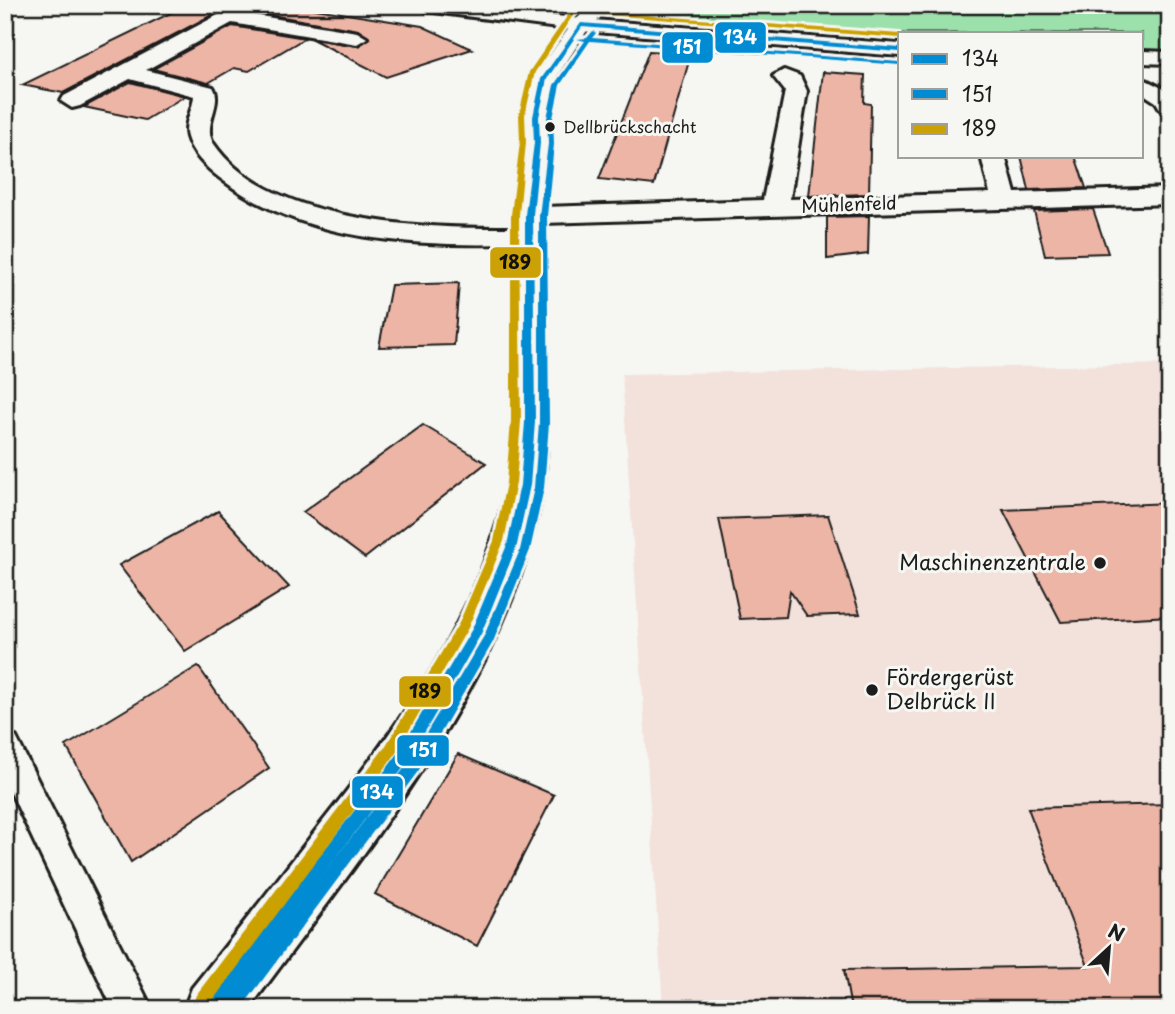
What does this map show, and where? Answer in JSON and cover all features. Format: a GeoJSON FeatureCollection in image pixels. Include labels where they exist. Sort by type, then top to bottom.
{"type":"FeatureCollection","features":[{"type":"Feature","properties":{"kind":"street"},"geometry":{"type":"LineString","coordinates":[[72,101],[251,5]]}},
{"type":"Feature","properties":{"kind":"street"},"geometry":{"type":"LineString","coordinates":[[426,5],[581,25],[898,50]]}},
{"type":"Feature","properties":{"kind":"street"},"geometry":{"type":"LineString","coordinates":[[213,1009],[402,759],[477,631],[512,545],[525,485],[530,422],[529,226],[537,143],[536,117],[544,79],[581,25],[605,6]]}},
{"type":"Feature","properties":{"kind":"street"},"geometry":{"type":"LineString","coordinates":[[229,17],[356,38]]}},
{"type":"Feature","properties":{"kind":"street"},"geometry":{"type":"LineString","coordinates":[[1144,57],[1170,58]]}},
{"type":"Feature","properties":{"kind":"street","name":"Mühlenfeld"},"geometry":{"type":"LineString","coordinates":[[127,72],[205,92],[205,100],[196,124],[203,147],[236,179],[296,209],[365,227],[421,236],[775,208],[1170,196]]}},
{"type":"Feature","properties":{"kind":"street"},"geometry":{"type":"LineString","coordinates":[[775,208],[796,91],[792,81],[784,76]]}},
{"type":"Feature","properties":{"kind":"street"},"geometry":{"type":"LineString","coordinates":[[1144,85],[1164,98],[1170,107]]}},
{"type":"Feature","properties":{"kind":"street"},"geometry":{"type":"LineString","coordinates":[[994,158],[1004,199]]}},
{"type":"Feature","properties":{"kind":"lane"},"geometry":{"type":"LineString","coordinates":[[5,747],[133,1009]]}},
{"type":"Feature","properties":{"kind":"shaded area"},"geometry":{"type":"Polygon","coordinates":[[[1170,364],[1170,1009],[663,1009],[622,374],[1170,364]]]}},
{"type":"Feature","properties":{"kind":"green space"},"geometry":{"type":"Polygon","coordinates":[[[647,5],[919,5],[1170,12],[1170,52],[1144,52],[1144,32],[898,32],[898,43],[732,33],[626,22],[647,5]]]}},
{"type":"Feature","properties":{"kind":"building"},"geometry":{"type":"Polygon","coordinates":[[[187,5],[231,5],[63,93],[22,85],[187,5]]]}},
{"type":"Feature","properties":{"kind":"building"},"geometry":{"type":"Polygon","coordinates":[[[263,5],[291,5],[422,26],[472,49],[386,77],[312,39],[358,46],[369,39],[358,30],[254,12],[263,5]]]}},
{"type":"Feature","properties":{"kind":"building"},"geometry":{"type":"Polygon","coordinates":[[[232,26],[305,38],[249,71],[234,68],[208,83],[153,69],[232,26]]]}},
{"type":"Feature","properties":{"kind":"building"},"geometry":{"type":"Polygon","coordinates":[[[649,51],[691,54],[654,185],[599,179],[649,51]]]}},
{"type":"Feature","properties":{"kind":"building"},"geometry":{"type":"Polygon","coordinates":[[[823,72],[865,75],[864,103],[871,104],[869,194],[809,196],[823,72]]]}},
{"type":"Feature","properties":{"kind":"building"},"geometry":{"type":"Polygon","coordinates":[[[130,82],[185,96],[145,120],[84,107],[130,82]]]}},
{"type":"Feature","properties":{"kind":"building"},"geometry":{"type":"Polygon","coordinates":[[[1021,158],[1076,158],[1086,188],[1029,190],[1021,158]]]}},
{"type":"Feature","properties":{"kind":"building"},"geometry":{"type":"Polygon","coordinates":[[[1093,209],[1108,253],[1045,255],[1034,211],[1093,209]]]}},
{"type":"Feature","properties":{"kind":"building"},"geometry":{"type":"Polygon","coordinates":[[[869,216],[868,254],[827,259],[827,217],[869,216]]]}},
{"type":"Feature","properties":{"kind":"building"},"geometry":{"type":"Polygon","coordinates":[[[459,283],[454,345],[379,347],[391,285],[459,283]]]}},
{"type":"Feature","properties":{"kind":"building"},"geometry":{"type":"Polygon","coordinates":[[[423,425],[486,463],[365,558],[303,512],[423,425]]]}},
{"type":"Feature","properties":{"kind":"building","name":"Maschinenzentrale"},"geometry":{"type":"Polygon","coordinates":[[[1170,503],[1170,616],[1061,622],[1003,510],[1170,503]]]}},
{"type":"Feature","properties":{"kind":"building"},"geometry":{"type":"Polygon","coordinates":[[[218,511],[289,587],[185,651],[119,565],[218,511]]]}},
{"type":"Feature","properties":{"kind":"building"},"geometry":{"type":"Polygon","coordinates":[[[828,515],[860,614],[807,616],[790,591],[786,617],[740,619],[719,519],[828,515]]]}},
{"type":"Feature","properties":{"kind":"building"},"geometry":{"type":"Polygon","coordinates":[[[198,666],[269,768],[131,862],[66,746],[198,666]]]}},
{"type":"Feature","properties":{"kind":"building"},"geometry":{"type":"Polygon","coordinates":[[[458,754],[554,795],[477,946],[375,894],[458,754]]]}},
{"type":"Feature","properties":{"kind":"building"},"geometry":{"type":"Polygon","coordinates":[[[1170,804],[1170,1009],[851,1009],[844,970],[1088,966],[1028,808],[1170,804]]]}},
{"type":"Feature","properties":{"kind":"transit line","name":"189"},"geometry":{"type":"LineString","coordinates":[[202,1001],[390,751],[464,625],[499,541],[511,483],[516,421],[515,215],[523,142],[522,115],[532,72],[570,16],[583,5]]}},
{"type":"Feature","properties":{"kind":"transit line","name":"189"},"geometry":{"type":"LineString","coordinates":[[582,11],[898,36]]}},
{"type":"Feature","properties":{"kind":"transit line","name":"134"},"geometry":{"type":"LineString","coordinates":[[581,25],[898,50]]}},
{"type":"Feature","properties":{"kind":"transit line","name":"134"},"geometry":{"type":"LineString","coordinates":[[213,1009],[402,759],[477,631],[512,545],[525,485],[530,422],[529,215],[537,143],[536,117],[544,79],[581,25]]}},
{"type":"Feature","properties":{"kind":"transit line","name":"151"},"geometry":{"type":"LineString","coordinates":[[231,1009],[414,766],[489,638],[525,550],[539,488],[544,423],[543,216],[551,144],[550,118],[557,85],[593,33]]}},
{"type":"Feature","properties":{"kind":"transit line","name":"151"},"geometry":{"type":"LineString","coordinates":[[580,39],[898,64]]}},
{"type":"Feature","properties":{"kind":"place","name":"Dellbrückschacht"},"geometry":{"type":"Point","coordinates":[550,127]}},
{"type":"Feature","properties":{"kind":"place","name":"Maschinenzentrale"},"geometry":{"type":"Point","coordinates":[1100,563]}},
{"type":"Feature","properties":{"kind":"place","name":"Fördergerüst Delbrück II"},"geometry":{"type":"Point","coordinates":[872,690]}}]}
